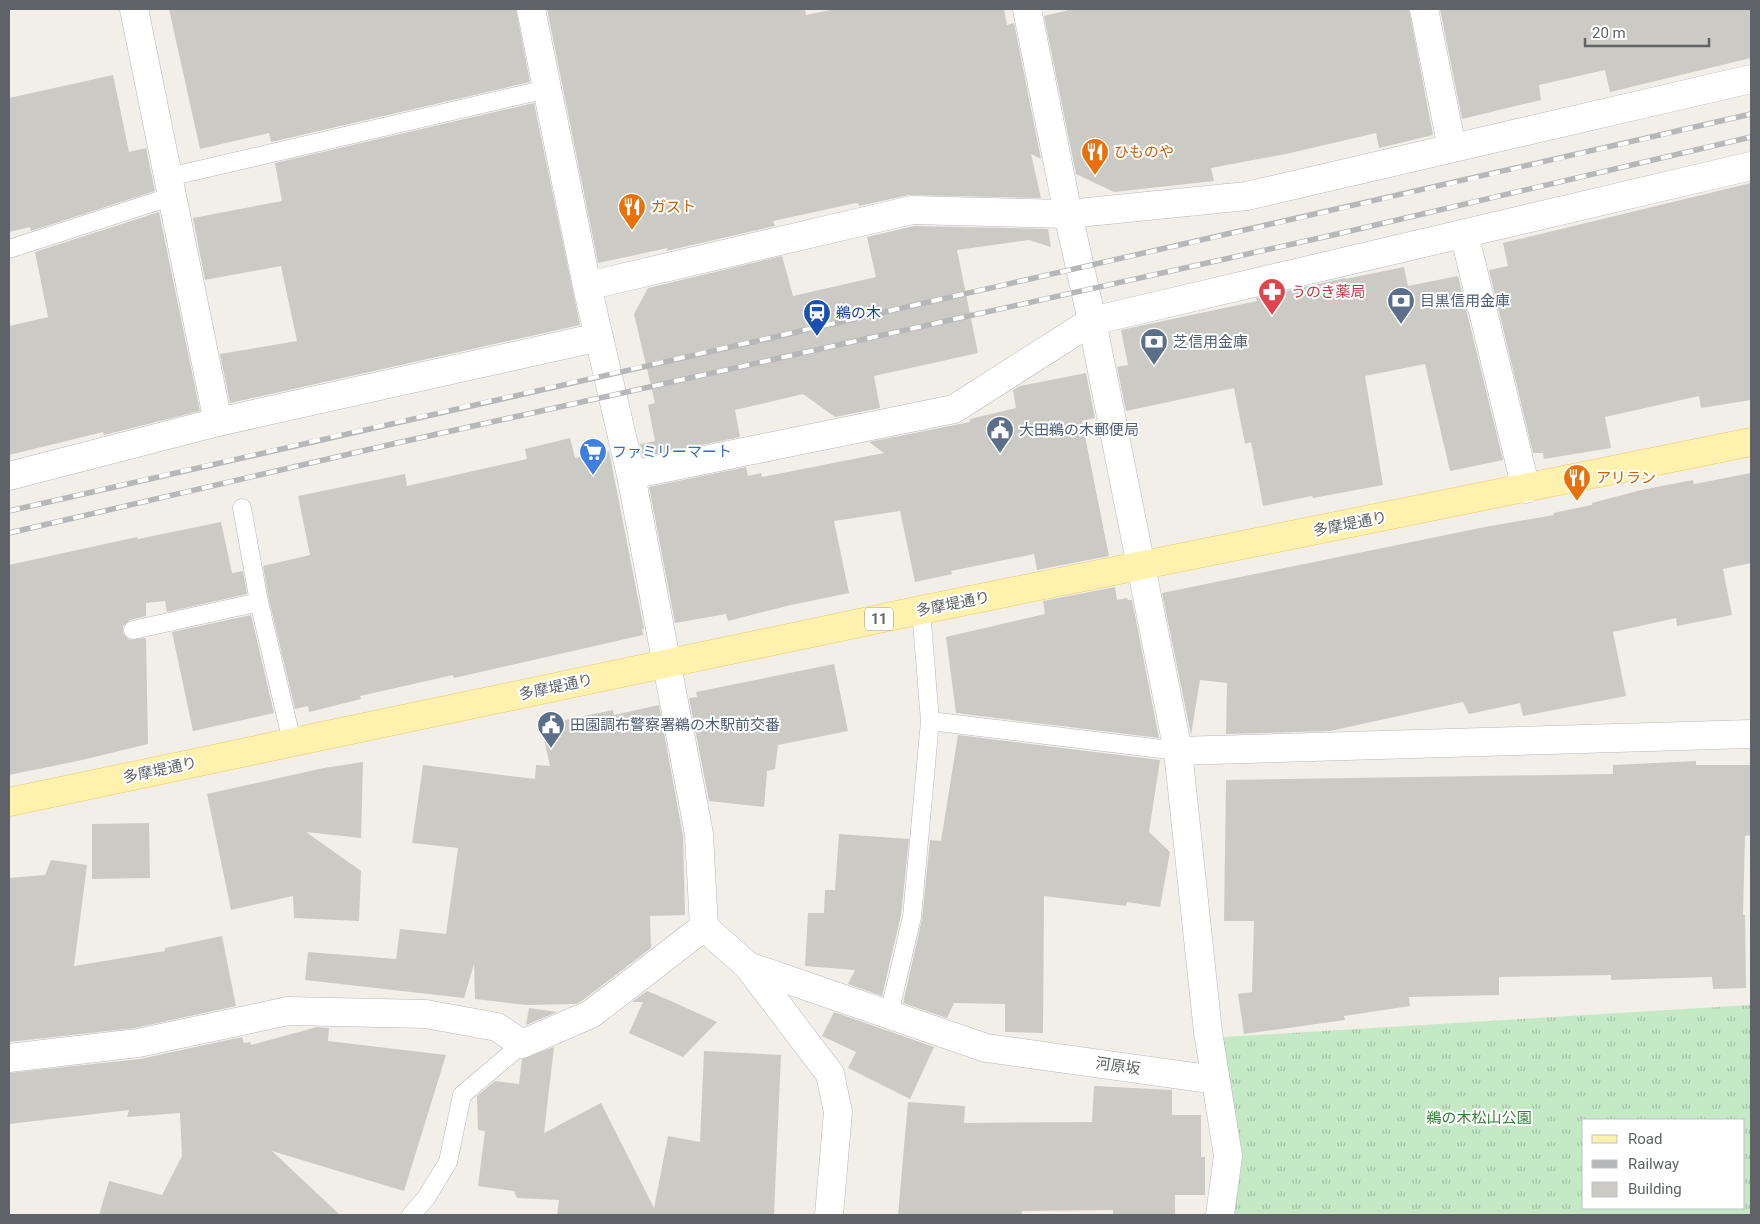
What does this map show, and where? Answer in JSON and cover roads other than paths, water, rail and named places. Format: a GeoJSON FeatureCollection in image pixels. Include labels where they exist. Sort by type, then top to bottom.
{"type":"FeatureCollection","features":[{"type":"Feature","properties":{"kind":"main road","name":"多摩堤通り"},"geometry":{"type":"LineString","coordinates":[[9,802],[921,610],[1751,442]]}},
{"type":"Feature","properties":{"kind":"street"},"geometry":{"type":"LineString","coordinates":[[134,9],[218,422]]}},
{"type":"Feature","properties":{"kind":"street"},"geometry":{"type":"LineString","coordinates":[[531,9],[588,286],[631,475],[699,834],[704,927],[748,966],[830,1074],[838,1112],[829,1215]]}},
{"type":"Feature","properties":{"kind":"street"},"geometry":{"type":"LineString","coordinates":[[1027,9],[1142,566],[1178,751],[1208,1032],[1228,1156],[1220,1215]]}},
{"type":"Feature","properties":{"kind":"street"},"geometry":{"type":"LineString","coordinates":[[1424,9],[1452,148]]}},
{"type":"Feature","properties":{"kind":"street"},"geometry":{"type":"LineString","coordinates":[[588,286],[912,210],[1068,214],[1247,196],[1751,79]]}},
{"type":"Feature","properties":{"kind":"street"},"geometry":{"type":"LineString","coordinates":[[631,475],[954,409],[1092,321],[1751,166]]}},
{"type":"Feature","properties":{"kind":"street"},"geometry":{"type":"LineString","coordinates":[[1464,233],[1526,489]]}},
{"type":"Feature","properties":{"kind":"street"},"geometry":{"type":"LineString","coordinates":[[9,476],[218,422],[599,337]]}},
{"type":"Feature","properties":{"kind":"street"},"geometry":{"type":"LineString","coordinates":[[1178,751],[1751,734]]}},
{"type":"Feature","properties":{"kind":"street"},"geometry":{"type":"LineString","coordinates":[[9,1058],[138,1043],[288,1011],[426,1014],[497,1027],[522,1044],[591,1014],[704,927]]}},
{"type":"Feature","properties":{"kind":"street","name":"河原坂"},"geometry":{"type":"LineString","coordinates":[[748,966],[986,1048],[1216,1080]]}},
{"type":"Feature","properties":{"kind":"lane"},"geometry":{"type":"LineString","coordinates":[[9,249],[171,187],[547,89]]}},
{"type":"Feature","properties":{"kind":"lane"},"geometry":{"type":"LineString","coordinates":[[242,508],[259,602],[292,742]]}},
{"type":"Feature","properties":{"kind":"lane"},"geometry":{"type":"LineString","coordinates":[[133,630],[259,602]]}},
{"type":"Feature","properties":{"kind":"lane"},"geometry":{"type":"LineString","coordinates":[[889,1014],[912,917],[930,720],[921,610]]}},
{"type":"Feature","properties":{"kind":"lane"},"geometry":{"type":"LineString","coordinates":[[930,720],[1178,751]]}},
{"type":"Feature","properties":{"kind":"lane"},"geometry":{"type":"LineString","coordinates":[[411,1215],[426,1198],[448,1162],[462,1095],[522,1044]]}},
{"type":"Feature","properties":{"kind":"railway"},"geometry":{"type":"LineString","coordinates":[[9,511],[1751,114]]}},
{"type":"Feature","properties":{"kind":"railway"},"geometry":{"type":"LineString","coordinates":[[9,533],[397,443],[1333,235],[1751,137]]}},
{"type":"Feature","properties":{"kind":"place","name":"ひものや"},"geometry":{"type":"Point","coordinates":[1095,176]}},
{"type":"Feature","properties":{"kind":"place","name":"ガスト"},"geometry":{"type":"Point","coordinates":[632,231]}},
{"type":"Feature","properties":{"kind":"place","name":"うのき薬局"},"geometry":{"type":"Point","coordinates":[1272,316]}},
{"type":"Feature","properties":{"kind":"place","name":"目黒信用金庫"},"geometry":{"type":"Point","coordinates":[1401,325]}},
{"type":"Feature","properties":{"kind":"place","name":"鵜の木"},"geometry":{"type":"Point","coordinates":[817,337]}},
{"type":"Feature","properties":{"kind":"place","name":"芝信用金庫"},"geometry":{"type":"Point","coordinates":[1154,366]}},
{"type":"Feature","properties":{"kind":"place","name":"大田鵜の木郵便局"},"geometry":{"type":"Point","coordinates":[1000,454]}},
{"type":"Feature","properties":{"kind":"place","name":"ファミリーマート"},"geometry":{"type":"Point","coordinates":[593,476]}},
{"type":"Feature","properties":{"kind":"place","name":"アリラン"},"geometry":{"type":"Point","coordinates":[1577,502]}},
{"type":"Feature","properties":{"kind":"place","name":"田園調布警察署鵜の木駅前交番"},"geometry":{"type":"Point","coordinates":[551,749]}},
{"type":"Feature","properties":{"kind":"park label","name":"鵜の木松山公園"},"geometry":{"type":"Point","coordinates":[1479,1118]}}]}
